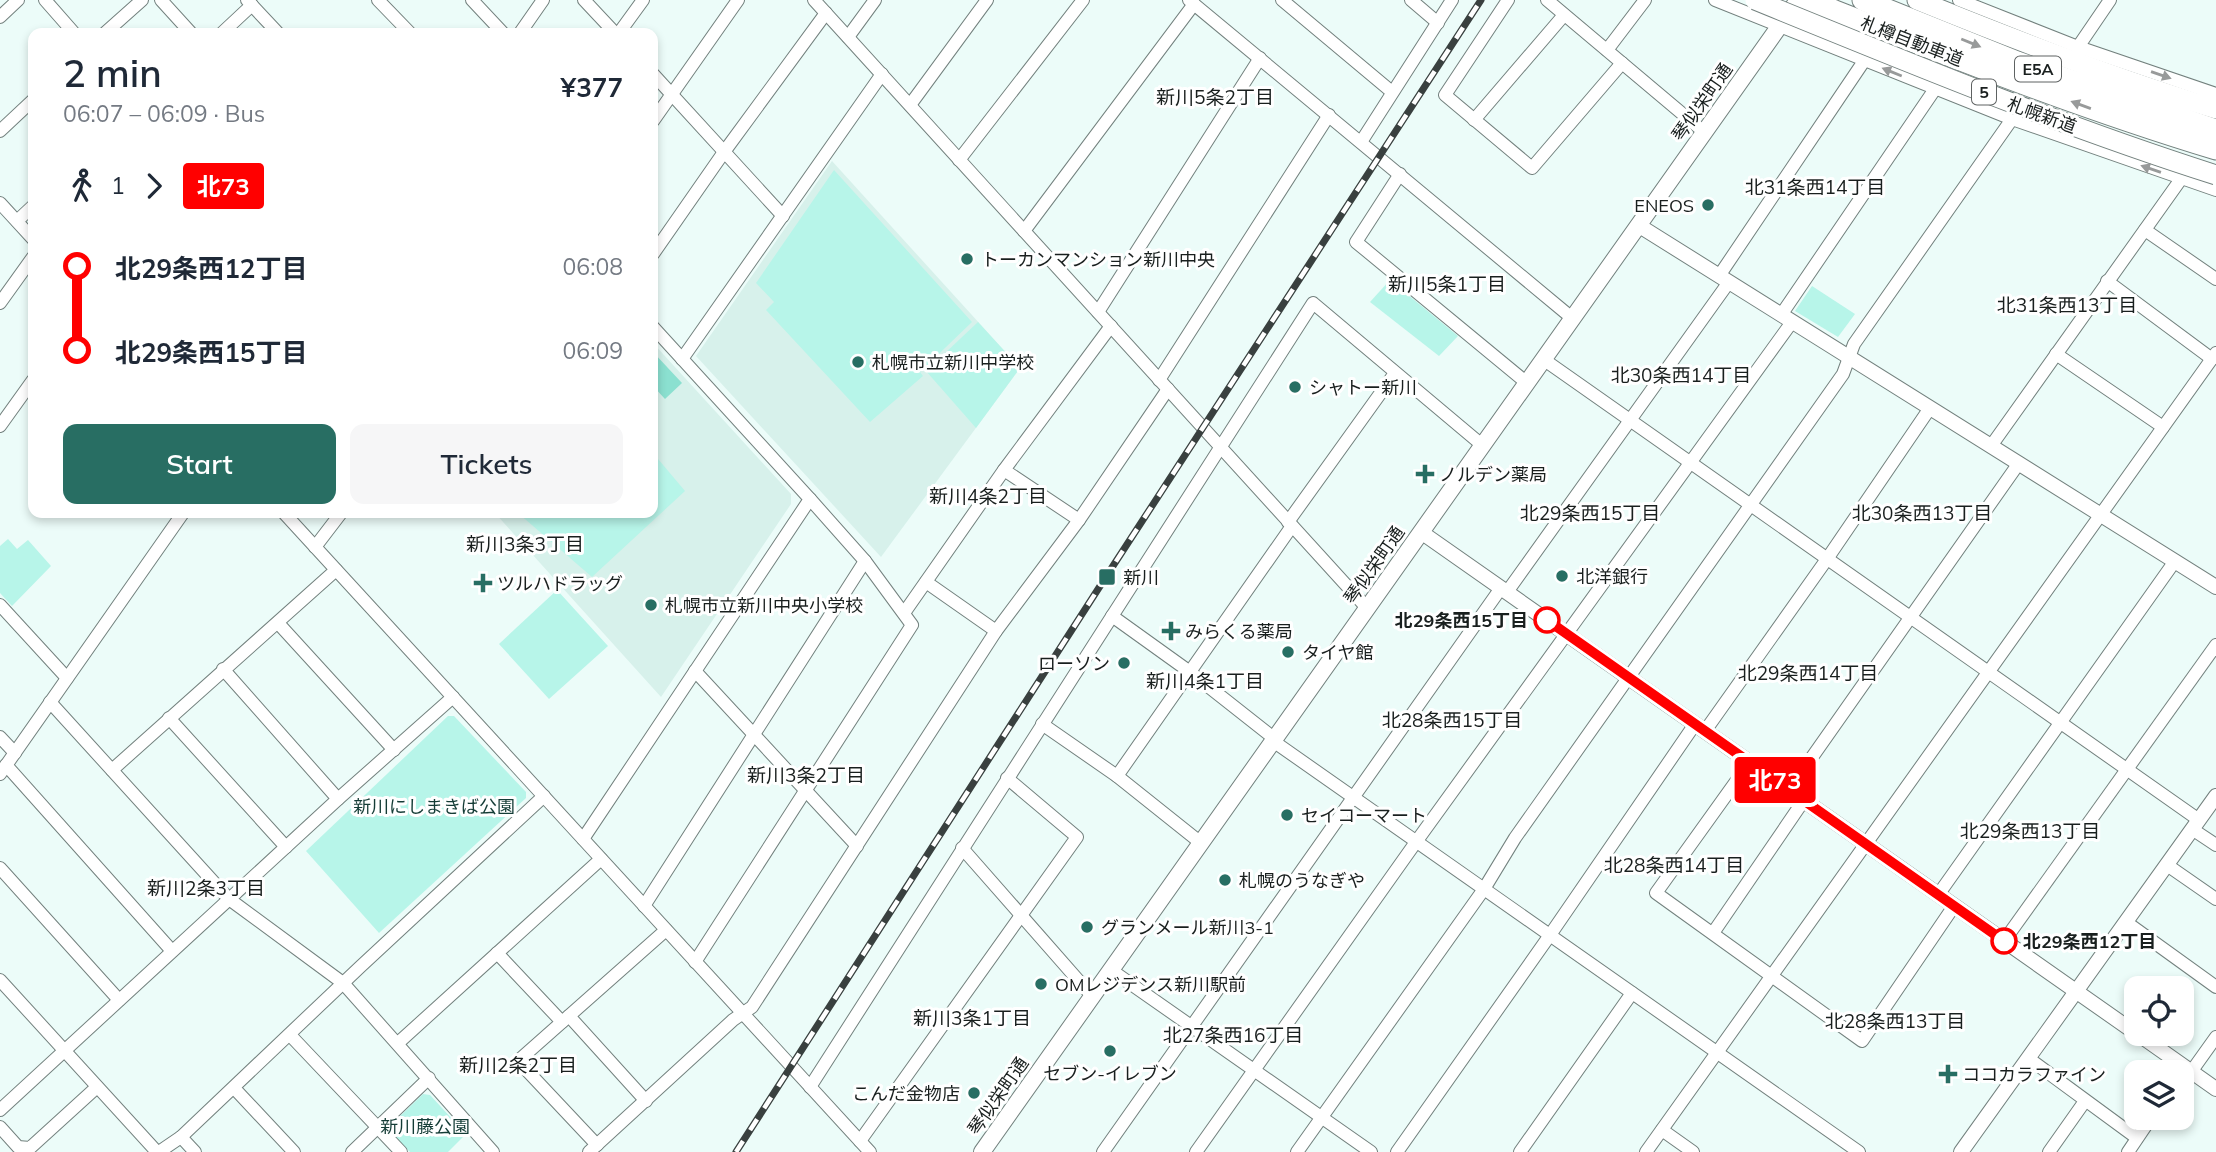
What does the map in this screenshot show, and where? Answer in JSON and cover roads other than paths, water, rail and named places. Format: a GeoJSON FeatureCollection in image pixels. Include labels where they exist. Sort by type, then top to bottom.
{"type":"FeatureCollection","features":[{"type":"Feature","properties":{"kind":"highway","name":"札幌新道"},"geometry":{"type":"LineString","coordinates":[[1755,0],[2009,102],[2134,149],[2216,175]]}},
{"type":"Feature","properties":{"kind":"highway","name":"札樽自動車道"},"geometry":{"type":"LineString","coordinates":[[1807,0],[2019,82],[2144,127],[2216,149]]}},
{"type":"Feature","properties":{"kind":"highway","name":"札樽自動車道"},"geometry":{"type":"LineString","coordinates":[[1863,0],[2017,61],[2216,130]]}},
{"type":"Feature","properties":{"kind":"highway"},"geometry":{"type":"LineString","coordinates":[[1917,0],[2029,45],[2216,109]]}},
{"type":"Feature","properties":{"kind":"main road","name":"琴似栄町通"},"geometry":{"type":"LineString","coordinates":[[982,1152],[1798,0]]}},
{"type":"Feature","properties":{"kind":"street"},"geometry":{"type":"LineString","coordinates":[[0,17],[18,0]]}},
{"type":"Feature","properties":{"kind":"street"},"geometry":{"type":"LineString","coordinates":[[45,0],[70,28]]}},
{"type":"Feature","properties":{"kind":"street"},"geometry":{"type":"LineString","coordinates":[[111,28],[142,0]]}},
{"type":"Feature","properties":{"kind":"street"},"geometry":{"type":"LineString","coordinates":[[161,0],[186,28]]}},
{"type":"Feature","properties":{"kind":"street"},"geometry":{"type":"LineString","coordinates":[[378,0],[405,28]]}},
{"type":"Feature","properties":{"kind":"street"},"geometry":{"type":"LineString","coordinates":[[472,0],[498,28]]}},
{"type":"Feature","properties":{"kind":"street"},"geometry":{"type":"LineString","coordinates":[[524,28],[544,0]]}},
{"type":"Feature","properties":{"kind":"street"},"geometry":{"type":"LineString","coordinates":[[584,0],[612,28]]}},
{"type":"Feature","properties":{"kind":"street"},"geometry":{"type":"LineString","coordinates":[[621,28],[643,0]]}},
{"type":"Feature","properties":{"kind":"street"},"geometry":{"type":"LineString","coordinates":[[658,114],[738,0]]}},
{"type":"Feature","properties":{"kind":"street"},"geometry":{"type":"LineString","coordinates":[[814,0],[1367,608]]}},
{"type":"Feature","properties":{"kind":"street"},"geometry":{"type":"LineString","coordinates":[[848,37],[875,0]]}},
{"type":"Feature","properties":{"kind":"street"},"geometry":{"type":"LineString","coordinates":[[909,105],[987,0]]}},
{"type":"Feature","properties":{"kind":"street"},"geometry":{"type":"LineString","coordinates":[[959,160],[1083,0]]}},
{"type":"Feature","properties":{"kind":"street"},"geometry":{"type":"LineString","coordinates":[[1282,0],[1392,92]]}},
{"type":"Feature","properties":{"kind":"street"},"geometry":{"type":"LineString","coordinates":[[1411,0],[1438,23]]}},
{"type":"Feature","properties":{"kind":"street"},"geometry":{"type":"LineString","coordinates":[[1361,142],[1452,0]]}},
{"type":"Feature","properties":{"kind":"street"},"geometry":{"type":"LineString","coordinates":[[1508,0],[1445,95],[1532,168],[1622,63]]}},
{"type":"Feature","properties":{"kind":"street"},"geometry":{"type":"LineString","coordinates":[[1547,0],[1704,132]]}},
{"type":"Feature","properties":{"kind":"street"},"geometry":{"type":"LineString","coordinates":[[1607,50],[1645,0]]}},
{"type":"Feature","properties":{"kind":"street"},"geometry":{"type":"LineString","coordinates":[[1714,0],[2012,119],[2216,190]]}},
{"type":"Feature","properties":{"kind":"street"},"geometry":{"type":"LineString","coordinates":[[1959,0],[2078,47],[2216,94]]}},
{"type":"Feature","properties":{"kind":"street"},"geometry":{"type":"LineString","coordinates":[[2078,47],[2110,0]]}},
{"type":"Feature","properties":{"kind":"street"},"geometry":{"type":"LineString","coordinates":[[1024,231],[1192,2],[1572,318]]}},
{"type":"Feature","properties":{"kind":"street"},"geometry":{"type":"LineString","coordinates":[[227,28],[250,3],[273,28]]}},
{"type":"Feature","properties":{"kind":"street"},"geometry":{"type":"LineString","coordinates":[[658,247],[826,13]]}},
{"type":"Feature","properties":{"kind":"street"},"geometry":{"type":"LineString","coordinates":[[1474,120],[1564,15]]}},
{"type":"Feature","properties":{"kind":"street"},"geometry":{"type":"LineString","coordinates":[[1098,313],[1259,58]]}},
{"type":"Feature","properties":{"kind":"street"},"geometry":{"type":"LineString","coordinates":[[1103,1152],[1353,798],[1631,421],[1864,61]]}},
{"type":"Feature","properties":{"kind":"street"},"geometry":{"type":"LineString","coordinates":[[682,359],[882,74]]}},
{"type":"Feature","properties":{"kind":"street"},"geometry":{"type":"LineString","coordinates":[[658,80],[783,216]]}},
{"type":"Feature","properties":{"kind":"street"},"geometry":{"type":"LineString","coordinates":[[1196,1152],[1416,842],[1691,463],[1935,89]]}},
{"type":"Feature","properties":{"kind":"street"},"geometry":{"type":"LineString","coordinates":[[0,131],[28,105]]}},
{"type":"Feature","properties":{"kind":"street"},"geometry":{"type":"LineString","coordinates":[[666,930],[518,1062],[593,1149],[752,1007],[996,631],[1079,520],[1329,115]]}},
{"type":"Feature","properties":{"kind":"street"},"geometry":{"type":"LineString","coordinates":[[1297,1152],[1484,889],[1515,838],[1843,373],[1854,344],[2012,119]]}},
{"type":"Feature","properties":{"kind":"street"},"geometry":{"type":"LineString","coordinates":[[1400,174],[1356,242],[1527,383]]}},
{"type":"Feature","properties":{"kind":"street"},"geometry":{"type":"LineString","coordinates":[[1991,446],[2181,179]]}},
{"type":"Feature","properties":{"kind":"street"},"geometry":{"type":"LineString","coordinates":[[0,203],[28,233]]}},
{"type":"Feature","properties":{"kind":"street"},"geometry":{"type":"LineString","coordinates":[[17,221],[28,211]]}},
{"type":"Feature","properties":{"kind":"street"},"geometry":{"type":"LineString","coordinates":[[1638,225],[2216,587]]}},
{"type":"Feature","properties":{"kind":"street"},"geometry":{"type":"LineString","coordinates":[[2145,230],[2216,279]]}},
{"type":"Feature","properties":{"kind":"street"},"geometry":{"type":"LineString","coordinates":[[0,303],[28,264]]}},
{"type":"Feature","properties":{"kind":"street"},"geometry":{"type":"LineString","coordinates":[[1646,1152],[2214,356],[2107,281]]}},
{"type":"Feature","properties":{"kind":"street"},"geometry":{"type":"LineString","coordinates":[[810,1087],[1007,778],[1222,449],[1313,303],[1482,445]]}},
{"type":"Feature","properties":{"kind":"street"},"geometry":{"type":"LineString","coordinates":[[904,614],[1004,470],[1111,326]]}},
{"type":"Feature","properties":{"kind":"street"},"geometry":{"type":"LineString","coordinates":[[658,333],[865,561],[912,625],[695,962]]}},
{"type":"Feature","properties":{"kind":"street"},"geometry":{"type":"LineString","coordinates":[[2056,354],[2163,427]]}},
{"type":"Feature","properties":{"kind":"street"},"geometry":{"type":"LineString","coordinates":[[1543,359],[2126,769],[2196,824],[2216,845]]}},
{"type":"Feature","properties":{"kind":"street"},"geometry":{"type":"LineString","coordinates":[[1117,776],[1395,373]]}},
{"type":"Feature","properties":{"kind":"street"},"geometry":{"type":"LineString","coordinates":[[0,426],[28,387]]}},
{"type":"Feature","properties":{"kind":"street"},"geometry":{"type":"LineString","coordinates":[[1396,1152],[1700,727],[1827,559],[1930,408]]}},
{"type":"Feature","properties":{"kind":"street"},"geometry":{"type":"LineString","coordinates":[[1789,790],[2019,463]]}},
{"type":"Feature","properties":{"kind":"street"},"geometry":{"type":"LineString","coordinates":[[1004,470],[1079,520]]}},
{"type":"Feature","properties":{"kind":"street"},"geometry":{"type":"LineString","coordinates":[[583,839],[810,499]]}},
{"type":"Feature","properties":{"kind":"street"},"geometry":{"type":"LineString","coordinates":[[172,951],[3,770],[179,518]]}},
{"type":"Feature","properties":{"kind":"street"},"geometry":{"type":"LineString","coordinates":[[289,518],[870,1152]]}},
{"type":"Feature","properties":{"kind":"street"},"geometry":{"type":"LineString","coordinates":[[315,547],[337,518]]}},
{"type":"Feature","properties":{"kind":"street"},"geometry":{"type":"LineString","coordinates":[[1421,532],[2124,1025]]}},
{"type":"Feature","properties":{"kind":"street"},"geometry":{"type":"LineString","coordinates":[[644,906],[865,561]]}},
{"type":"Feature","properties":{"kind":"street"},"geometry":{"type":"LineString","coordinates":[[1938,895],[2175,561]]}},
{"type":"Feature","properties":{"kind":"street"},"geometry":{"type":"LineString","coordinates":[[112,770],[336,570]]}},
{"type":"Feature","properties":{"kind":"street"},"geometry":{"type":"LineString","coordinates":[[926,582],[996,631]]}},
{"type":"Feature","properties":{"kind":"street"},"geometry":{"type":"LineString","coordinates":[[0,605],[67,678]]}},
{"type":"Feature","properties":{"kind":"street"},"geometry":{"type":"LineString","coordinates":[[1112,616],[1190,672],[1274,740],[1353,798],[1858,1152]]}},
{"type":"Feature","properties":{"kind":"street"},"geometry":{"type":"LineString","coordinates":[[278,623],[394,750]]}},
{"type":"Feature","properties":{"kind":"street"},"geometry":{"type":"LineString","coordinates":[[2004,941],[2216,645]]}},
{"type":"Feature","properties":{"kind":"street"},"geometry":{"type":"LineString","coordinates":[[223,669],[338,799]]}},
{"type":"Feature","properties":{"kind":"street"},"geometry":{"type":"LineString","coordinates":[[695,671],[857,846]]}},
{"type":"Feature","properties":{"kind":"street"},"geometry":{"type":"LineString","coordinates":[[0,1111],[338,799],[453,697]]}},
{"type":"Feature","properties":{"kind":"street"},"geometry":{"type":"LineString","coordinates":[[50,702],[229,900],[343,983],[494,1152]]}},
{"type":"Feature","properties":{"kind":"street"},"geometry":{"type":"LineString","coordinates":[[169,718],[286,847]]}},
{"type":"Feature","properties":{"kind":"street"},"geometry":{"type":"LineString","coordinates":[[1042,724],[1117,776],[1201,843]]}},
{"type":"Feature","properties":{"kind":"street"},"geometry":{"type":"LineString","coordinates":[[0,737],[15,753]]}},
{"type":"Feature","properties":{"kind":"street"},"geometry":{"type":"LineString","coordinates":[[1749,762],[1656,893],[1862,1041],[1954,906]]}},
{"type":"Feature","properties":{"kind":"street"},"geometry":{"type":"LineString","coordinates":[[860,1141],[1077,836],[1007,778]]}},
{"type":"Feature","properties":{"kind":"street"},"geometry":{"type":"LineString","coordinates":[[0,980],[158,1152],[181,1137],[544,796]]}},
{"type":"Feature","properties":{"kind":"street"},"geometry":{"type":"LineString","coordinates":[[1961,1152],[2216,796]]}},
{"type":"Feature","properties":{"kind":"street"},"geometry":{"type":"LineString","coordinates":[[1713,933],[1804,800]]}},
{"type":"Feature","properties":{"kind":"street"},"geometry":{"type":"LineString","coordinates":[[962,848],[1092,996]]}},
{"type":"Feature","properties":{"kind":"street"},"geometry":{"type":"LineString","coordinates":[[398,1043],[601,859]]}},
{"type":"Feature","properties":{"kind":"street"},"geometry":{"type":"LineString","coordinates":[[2167,865],[2216,899]]}},
{"type":"Feature","properties":{"kind":"street"},"geometry":{"type":"LineString","coordinates":[[0,868],[119,1000]]}},
{"type":"Feature","properties":{"kind":"street"},"geometry":{"type":"LineString","coordinates":[[2126,922],[2216,987]]}},
{"type":"Feature","properties":{"kind":"street"},"geometry":{"type":"LineString","coordinates":[[497,953],[646,1101]]}},
{"type":"Feature","properties":{"kind":"street"},"geometry":{"type":"LineString","coordinates":[[1111,970],[1371,1152]]}},
{"type":"Feature","properties":{"kind":"street"},"geometry":{"type":"LineString","coordinates":[[1520,1152],[1632,993]]}},
{"type":"Feature","properties":{"kind":"street"},"geometry":{"type":"LineString","coordinates":[[290,1035],[401,1152]]}},
{"type":"Feature","properties":{"kind":"street"},"geometry":{"type":"LineString","coordinates":[[2194,1062],[2216,1037]]}},
{"type":"Feature","properties":{"kind":"street"},"geometry":{"type":"LineString","coordinates":[[2153,1046],[2171,1060]]}},
{"type":"Feature","properties":{"kind":"street"},"geometry":{"type":"LineString","coordinates":[[2028,1058],[2137,1138]]}},
{"type":"Feature","properties":{"kind":"street"},"geometry":{"type":"LineString","coordinates":[[2194,1076],[2216,1089]]}},
{"type":"Feature","properties":{"kind":"street"},"geometry":{"type":"LineString","coordinates":[[352,1152],[429,1078]]}},
{"type":"Feature","properties":{"kind":"street"},"geometry":{"type":"LineString","coordinates":[[0,1127],[18,1147],[30,1148],[97,1087]]}},
{"type":"Feature","properties":{"kind":"street"},"geometry":{"type":"LineString","coordinates":[[234,1088],[295,1152]]}},
{"type":"Feature","properties":{"kind":"street"},"geometry":{"type":"LineString","coordinates":[[2049,1152],[2085,1101]]}},
{"type":"Feature","properties":{"kind":"street"},"geometry":{"type":"LineString","coordinates":[[1662,1130],[1693,1152]]}},
{"type":"Feature","properties":{"kind":"street"},"geometry":{"type":"LineString","coordinates":[[2128,1152],[2143,1130]]}},
{"type":"Feature","properties":{"kind":"street"},"geometry":{"type":"LineString","coordinates":[[181,1137],[195,1152]]}},
{"type":"Feature","properties":{"kind":"railway"},"geometry":{"type":"LineString","coordinates":[[736,1152],[1481,0]]}},
{"type":"Feature","properties":{"kind":"place","name":"ENEOS"},"geometry":{"type":"Point","coordinates":[1708,205]}},
{"type":"Feature","properties":{"kind":"place","name":"トーカンマンション新川中央"},"geometry":{"type":"Point","coordinates":[967,259]}},
{"type":"Feature","properties":{"kind":"place","name":"札幌市立新川中学校"},"geometry":{"type":"Point","coordinates":[858,362]}},
{"type":"Feature","properties":{"kind":"place","name":"シャトー新川"},"geometry":{"type":"Point","coordinates":[1295,387]}},
{"type":"Feature","properties":{"kind":"place","name":"ノルデン薬局"},"geometry":{"type":"Point","coordinates":[1425,474]}},
{"type":"Feature","properties":{"kind":"place","name":"北洋銀行"},"geometry":{"type":"Point","coordinates":[1562,576]}},
{"type":"Feature","properties":{"kind":"place","name":"新川"},"geometry":{"type":"Point","coordinates":[1107,577]}},
{"type":"Feature","properties":{"kind":"place","name":"ツルハドラッグ"},"geometry":{"type":"Point","coordinates":[483,583]}},
{"type":"Feature","properties":{"kind":"place","name":"札幌市立新川中央小学校"},"geometry":{"type":"Point","coordinates":[651,605]}},
{"type":"Feature","properties":{"kind":"place","name":"北29条西15丁目"},"geometry":{"type":"Point","coordinates":[1547,620]}},
{"type":"Feature","properties":{"kind":"place","name":"みらくる薬局"},"geometry":{"type":"Point","coordinates":[1171,631]}},
{"type":"Feature","properties":{"kind":"place","name":"タイヤ館"},"geometry":{"type":"Point","coordinates":[1288,652]}},
{"type":"Feature","properties":{"kind":"place","name":"ローソン"},"geometry":{"type":"Point","coordinates":[1124,663]}},
{"type":"Feature","properties":{"kind":"place","name":"セイコーマート"},"geometry":{"type":"Point","coordinates":[1287,815]}},
{"type":"Feature","properties":{"kind":"place","name":"札幌のうなぎや"},"geometry":{"type":"Point","coordinates":[1225,880]}},
{"type":"Feature","properties":{"kind":"place","name":"グランメール新川3-1"},"geometry":{"type":"Point","coordinates":[1087,927]}},
{"type":"Feature","properties":{"kind":"place","name":"北29条西12丁目"},"geometry":{"type":"Point","coordinates":[2004,941]}},
{"type":"Feature","properties":{"kind":"place","name":"OMレジデンス新川駅前"},"geometry":{"type":"Point","coordinates":[1041,984]}},
{"type":"Feature","properties":{"kind":"place","name":"セブン-イレブン"},"geometry":{"type":"Point","coordinates":[1110,1051]}},
{"type":"Feature","properties":{"kind":"place","name":"ココカラファイン"},"geometry":{"type":"Point","coordinates":[1948,1074]}},
{"type":"Feature","properties":{"kind":"place","name":"こんだ金物店"},"geometry":{"type":"Point","coordinates":[974,1093]}},
{"type":"Feature","properties":{"kind":"district","name":"新川5条2丁目"},"geometry":{"type":"Point","coordinates":[1215,97]}},
{"type":"Feature","properties":{"kind":"district","name":"北31条西14丁目"},"geometry":{"type":"Point","coordinates":[1815,187]}},
{"type":"Feature","properties":{"kind":"district","name":"新川5条1丁目"},"geometry":{"type":"Point","coordinates":[1447,284]}},
{"type":"Feature","properties":{"kind":"district","name":"北31条西13丁目"},"geometry":{"type":"Point","coordinates":[2067,305]}},
{"type":"Feature","properties":{"kind":"district","name":"北30条西14丁目"},"geometry":{"type":"Point","coordinates":[1681,375]}},
{"type":"Feature","properties":{"kind":"district","name":"新川4条2丁目"},"geometry":{"type":"Point","coordinates":[988,496]}},
{"type":"Feature","properties":{"kind":"district","name":"北29条西15丁目"},"geometry":{"type":"Point","coordinates":[1590,513]}},
{"type":"Feature","properties":{"kind":"district","name":"北30条西13丁目"},"geometry":{"type":"Point","coordinates":[1922,513]}},
{"type":"Feature","properties":{"kind":"district","name":"新川3条3丁目"},"geometry":{"type":"Point","coordinates":[525,544]}},
{"type":"Feature","properties":{"kind":"district","name":"北29条西14丁目"},"geometry":{"type":"Point","coordinates":[1808,673]}},
{"type":"Feature","properties":{"kind":"district","name":"新川4条1丁目"},"geometry":{"type":"Point","coordinates":[1205,681]}},
{"type":"Feature","properties":{"kind":"district","name":"北28条西15丁目"},"geometry":{"type":"Point","coordinates":[1452,720]}},
{"type":"Feature","properties":{"kind":"district","name":"新川3条2丁目"},"geometry":{"type":"Point","coordinates":[806,775]}},
{"type":"Feature","properties":{"kind":"district","name":"北29条西13丁目"},"geometry":{"type":"Point","coordinates":[2030,831]}},
{"type":"Feature","properties":{"kind":"district","name":"北28条西14丁目"},"geometry":{"type":"Point","coordinates":[1674,865]}},
{"type":"Feature","properties":{"kind":"district","name":"新川2条3丁目"},"geometry":{"type":"Point","coordinates":[206,888]}},
{"type":"Feature","properties":{"kind":"district","name":"新川3条1丁目"},"geometry":{"type":"Point","coordinates":[972,1018]}},
{"type":"Feature","properties":{"kind":"district","name":"北28条西13丁目"},"geometry":{"type":"Point","coordinates":[1895,1021]}},
{"type":"Feature","properties":{"kind":"district","name":"北27条西16丁目"},"geometry":{"type":"Point","coordinates":[1233,1035]}},
{"type":"Feature","properties":{"kind":"district","name":"新川2条2丁目"},"geometry":{"type":"Point","coordinates":[518,1065]}},
{"type":"Feature","properties":{"kind":"park label","name":"新川にしまきば公園"},"geometry":{"type":"Point","coordinates":[434,806]}},
{"type":"Feature","properties":{"kind":"park label","name":"新川藤公園"},"geometry":{"type":"Point","coordinates":[425,1126]}}]}
